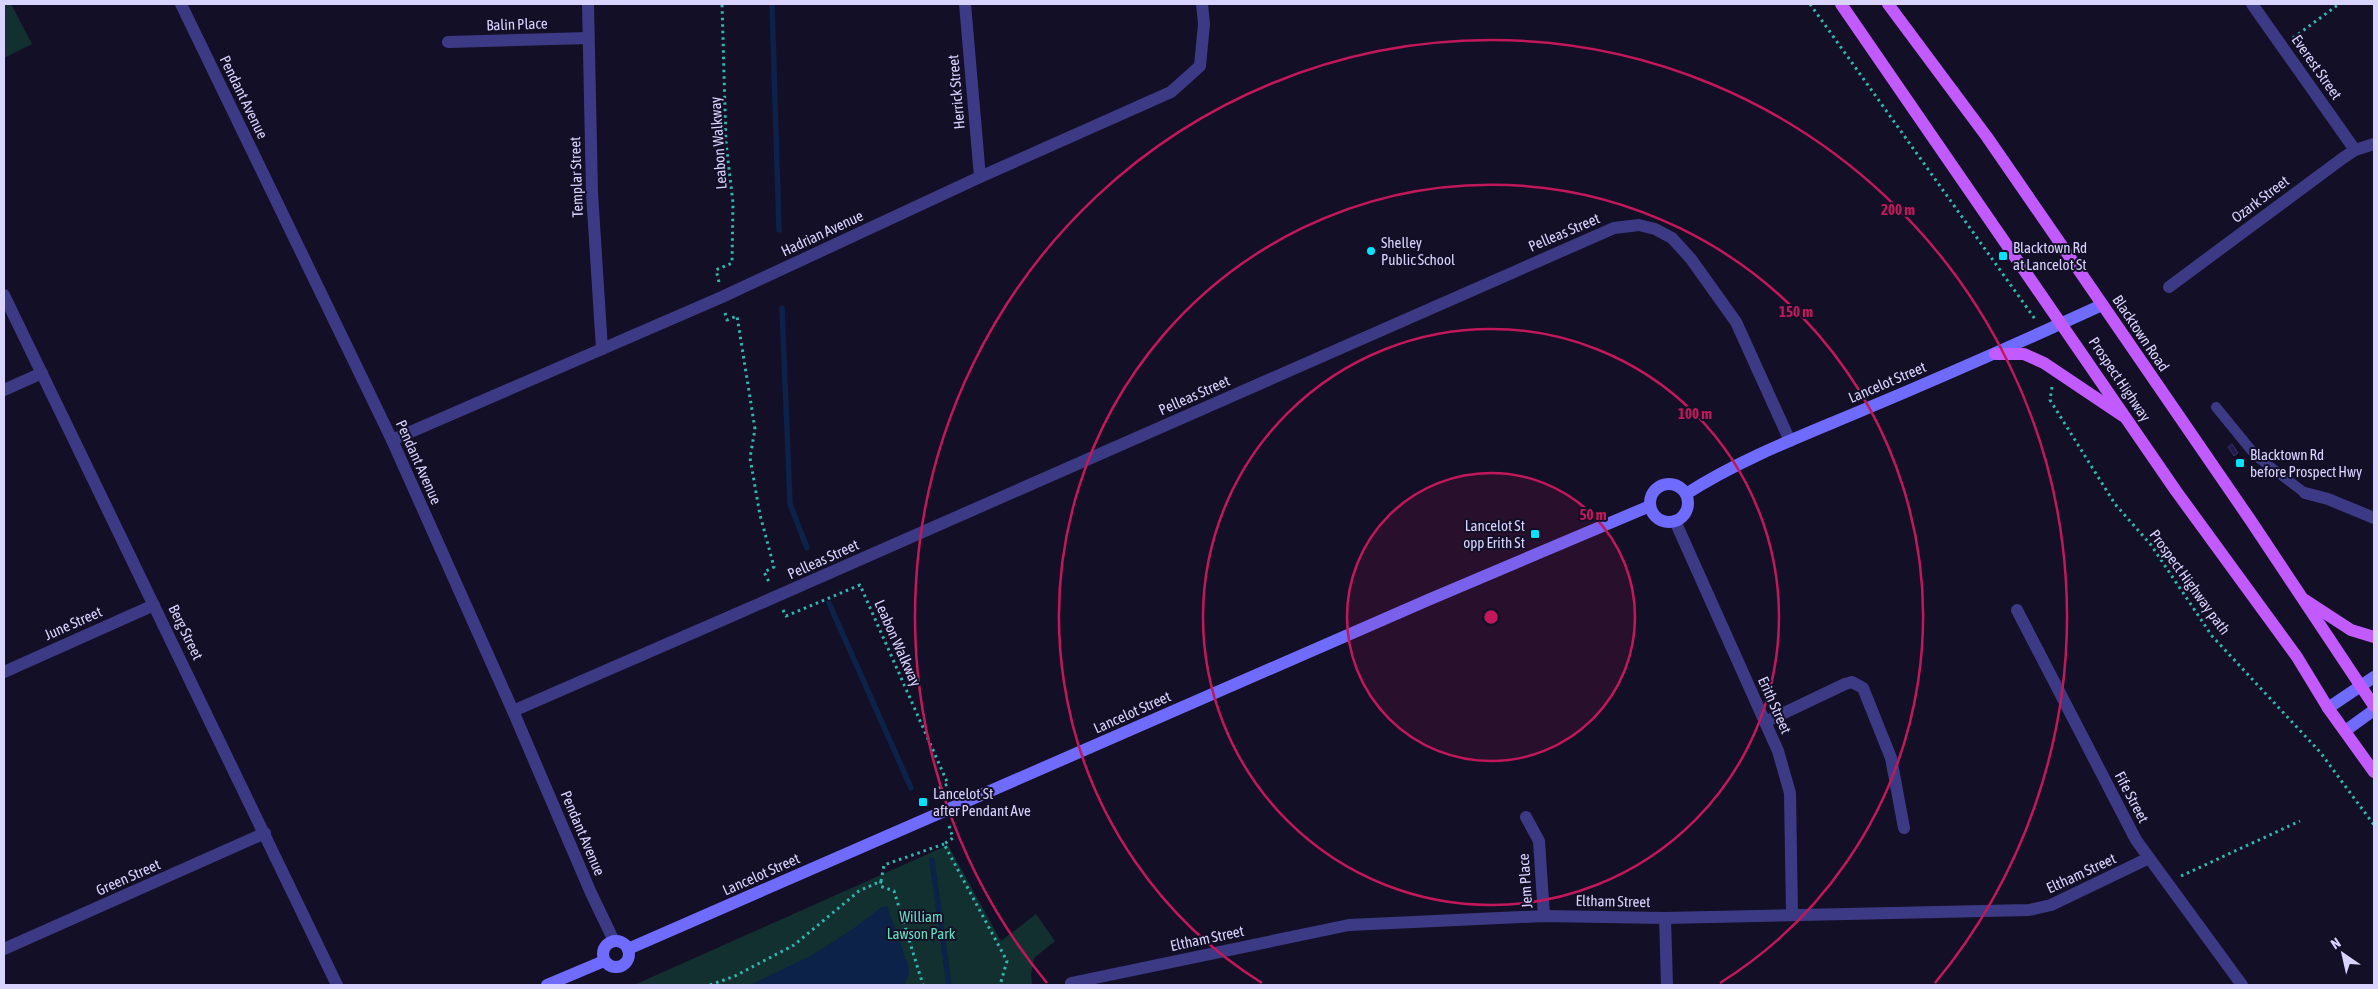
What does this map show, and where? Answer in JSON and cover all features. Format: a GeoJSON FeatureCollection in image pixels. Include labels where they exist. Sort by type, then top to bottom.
{"type":"FeatureCollection","features":[{"type":"Feature","properties":{"kind":"main road","name":"Prospect Highway"},"geometry":{"type":"LineString","coordinates":[[1841,4],[2176,490],[2297,657],[2328,708],[2374,772]]}},
{"type":"Feature","properties":{"kind":"main road","name":"Blacktown Road"},"geometry":{"type":"LineString","coordinates":[[1888,4],[1987,137],[2303,599],[2373,705]]}},
{"type":"Feature","properties":{"kind":"main road"},"geometry":{"type":"LineString","coordinates":[[1995,354],[2024,354],[2044,363],[2129,421]]}},
{"type":"Feature","properties":{"kind":"main road"},"geometry":{"type":"LineString","coordinates":[[2303,599],[2351,630],[2374,637]]}},
{"type":"Feature","properties":{"kind":"street","name":"Pendant Avenue"},"geometry":{"type":"LineString","coordinates":[[180,4],[392,440],[513,710],[590,893],[614,941]]}},
{"type":"Feature","properties":{"kind":"street","name":"Templar Street"},"geometry":{"type":"LineString","coordinates":[[588,4],[592,193],[602,349]]}},
{"type":"Feature","properties":{"kind":"street","name":"Herrick Street"},"geometry":{"type":"LineString","coordinates":[[965,4],[980,177]]}},
{"type":"Feature","properties":{"kind":"street","name":"Hadrian Avenue"},"geometry":{"type":"LineString","coordinates":[[392,440],[722,297],[980,177],[1170,92],[1200,66],[1204,24],[1202,4]]}},
{"type":"Feature","properties":{"kind":"street","name":"Everest Street"},"geometry":{"type":"LineString","coordinates":[[2252,4],[2355,150]]}},
{"type":"Feature","properties":{"kind":"street","name":"Balin Place"},"geometry":{"type":"LineString","coordinates":[[448,42],[588,38]]}},
{"type":"Feature","properties":{"kind":"street","name":"Ozark Street"},"geometry":{"type":"LineString","coordinates":[[2169,287],[2355,150],[2374,144]]}},
{"type":"Feature","properties":{"kind":"street","name":"Pelleas Street"},"geometry":{"type":"LineString","coordinates":[[513,710],[786,593],[1503,276],[1614,228],[1626,225],[1639,225],[1672,238],[1691,259],[1736,322],[1790,441]]}},
{"type":"Feature","properties":{"kind":"street","name":"Berg Street"},"geometry":{"type":"LineString","coordinates":[[4,294],[337,985]]}},
{"type":"Feature","properties":{"kind":"street","name":"Lancelot Street"},"geometry":{"type":"LineString","coordinates":[[1686,494],[1709,479],[1790,441],[1995,354],[2102,305]]}},
{"type":"Feature","properties":{"kind":"street"},"geometry":{"type":"LineString","coordinates":[[4,390],[42,372]]}},
{"type":"Feature","properties":{"kind":"street"},"geometry":{"type":"LineString","coordinates":[[1665,484],[1679,487],[1686,494],[1688,500],[1685,513],[1675,521],[1668,522],[1656,518],[1650,506],[1653,492],[1665,484]]}},
{"type":"Feature","properties":{"kind":"street"},"geometry":{"type":"LineString","coordinates":[[2305,493],[2328,499],[2374,518]]}},
{"type":"Feature","properties":{"kind":"street","name":"Lancelot Street"},"geometry":{"type":"LineString","coordinates":[[628,950],[1446,592],[1650,506]]}},
{"type":"Feature","properties":{"kind":"street","name":"Erith Street"},"geometry":{"type":"LineString","coordinates":[[1675,521],[1783,764],[1790,793],[1792,914]]}},
{"type":"Feature","properties":{"kind":"street","name":"June Street"},"geometry":{"type":"LineString","coordinates":[[4,672],[154,605]]}},
{"type":"Feature","properties":{"kind":"street","name":"Fife Street"},"geometry":{"type":"LineString","coordinates":[[2018,610],[2136,840],[2242,985]]}},
{"type":"Feature","properties":{"kind":"street"},"geometry":{"type":"LineString","coordinates":[[2328,708],[2374,677]]}},
{"type":"Feature","properties":{"kind":"street"},"geometry":{"type":"LineString","coordinates":[[1765,722],[1845,684],[1852,682],[1864,688],[1891,758],[1904,828]]}},
{"type":"Feature","properties":{"kind":"street"},"geometry":{"type":"LineString","coordinates":[[2345,731],[2373,705]]}},
{"type":"Feature","properties":{"kind":"street","name":"Jem Place"},"geometry":{"type":"LineString","coordinates":[[1526,817],[1539,841],[1544,916]]}},
{"type":"Feature","properties":{"kind":"street","name":"Green Street"},"geometry":{"type":"LineString","coordinates":[[4,950],[265,833]]}},
{"type":"Feature","properties":{"kind":"street","name":"Eltham Street"},"geometry":{"type":"LineString","coordinates":[[1071,983],[1349,925],[1544,916],[1665,918],[2040,908],[2059,902],[2149,858]]}},
{"type":"Feature","properties":{"kind":"street"},"geometry":{"type":"LineString","coordinates":[[1665,918],[1667,985]]}},
{"type":"Feature","properties":{"kind":"street"},"geometry":{"type":"LineString","coordinates":[[614,941],[623,943],[628,950],[626,962],[619,967],[610,967],[604,961],[604,948],[614,941]]}},
{"type":"Feature","properties":{"kind":"street"},"geometry":{"type":"LineString","coordinates":[[547,985],[604,961]]}},
{"type":"Feature","properties":{"kind":"lane"},"geometry":{"type":"LineString","coordinates":[[2216,407],[2256,456],[2305,493]]}},
{"type":"Feature","properties":{"kind":"path","name":"Leabon Walkway"},"geometry":{"type":"LineString","coordinates":[[716,270],[732,263],[734,203],[726,143],[722,4]]}},
{"type":"Feature","properties":{"kind":"path"},"geometry":{"type":"LineString","coordinates":[[1810,4],[2030,314]]}},
{"type":"Feature","properties":{"kind":"path"},"geometry":{"type":"LineString","coordinates":[[2282,46],[2339,4]]}},
{"type":"Feature","properties":{"kind":"path"},"geometry":{"type":"LineString","coordinates":[[727,320],[737,316],[755,429],[750,458],[760,515],[774,567],[764,572]]}},
{"type":"Feature","properties":{"kind":"path","name":"Prospect Highway path"},"geometry":{"type":"LineString","coordinates":[[2053,384],[2050,400],[2115,504],[2152,545],[2212,636],[2320,752],[2374,825]]}},
{"type":"Feature","properties":{"kind":"path","name":"Leabon Walkway"},"geometry":{"type":"LineString","coordinates":[[786,616],[860,585],[948,784],[935,790]]}},
{"type":"Feature","properties":{"kind":"path"},"geometry":{"type":"LineString","coordinates":[[2181,876],[2300,821]]}},
{"type":"Feature","properties":{"kind":"path"},"geometry":{"type":"LineString","coordinates":[[922,985],[894,891],[880,886],[884,865],[944,844],[953,838]]}},
{"type":"Feature","properties":{"kind":"path"},"geometry":{"type":"LineString","coordinates":[[944,844],[1007,961],[1000,985]]}},
{"type":"Feature","properties":{"kind":"path"},"geometry":{"type":"LineString","coordinates":[[710,985],[735,976],[794,945],[859,891],[881,881]]}},
{"type":"Feature","properties":{"kind":"green space"},"geometry":{"type":"Polygon","coordinates":[[[4,4],[11,4],[32,44],[4,58],[4,4]]]}},
{"type":"Feature","properties":{"kind":"green space","name":"William Lawson Park"},"geometry":{"type":"Polygon","coordinates":[[[948,845],[1001,941],[1036,914],[1055,941],[1034,958],[1031,974],[1032,985],[634,985],[948,845]]]}},
{"type":"Feature","properties":{"kind":"water"},"geometry":{"type":"Polygon","coordinates":[[[887,906],[908,965],[909,974],[904,985],[750,985],[812,955],[853,929],[880,908],[887,906]]]}},
{"type":"Feature","properties":{"kind":"building"},"geometry":{"type":"Polygon","coordinates":[[[2232,444],[2238,453],[2234,456],[2228,447],[2232,444]]]}},
{"type":"Feature","properties":{"kind":"waterway"},"geometry":{"type":"LineString","coordinates":[[772,4],[779,230]]}},
{"type":"Feature","properties":{"kind":"waterway"},"geometry":{"type":"LineString","coordinates":[[782,308],[790,504],[807,548]]}},
{"type":"Feature","properties":{"kind":"waterway"},"geometry":{"type":"LineString","coordinates":[[829,603],[911,788]]}},
{"type":"Feature","properties":{"kind":"waterway"},"geometry":{"type":"LineString","coordinates":[[932,860],[949,985]]}},
{"type":"Feature","properties":{"kind":"place","name":"Shelley Public School"},"geometry":{"type":"Point","coordinates":[1371,251]}},
{"type":"Feature","properties":{"kind":"place","name":"Blacktown Rd at Lancelot St"},"geometry":{"type":"Point","coordinates":[2003,256]}},
{"type":"Feature","properties":{"kind":"place","name":"Blacktown Rd before Prospect Hwy"},"geometry":{"type":"Point","coordinates":[2240,463]}},
{"type":"Feature","properties":{"kind":"place","name":"Lancelot St opp Erith St"},"geometry":{"type":"Point","coordinates":[1535,534]}},
{"type":"Feature","properties":{"kind":"place","name":"Lancelot St after Pendant Ave"},"geometry":{"type":"Point","coordinates":[923,802]}}]}
